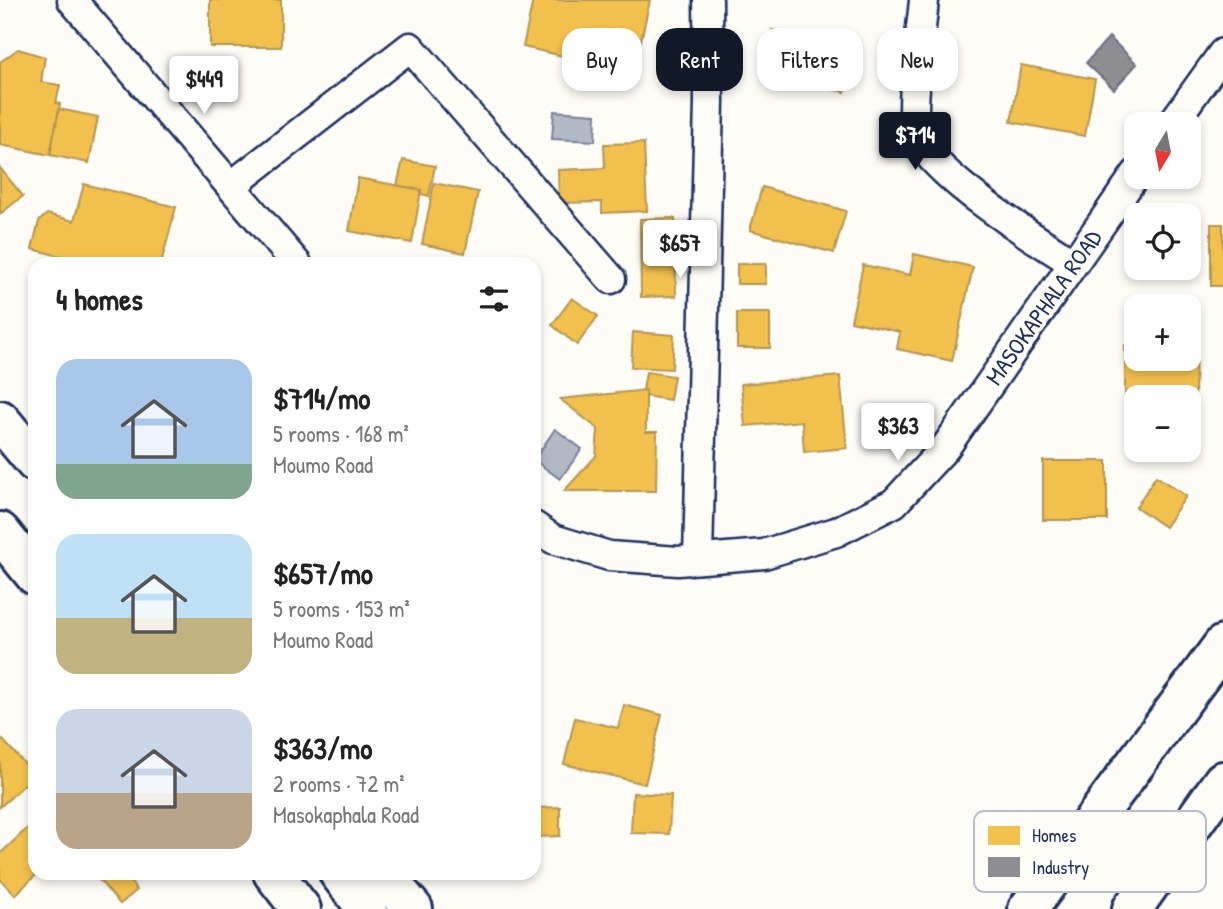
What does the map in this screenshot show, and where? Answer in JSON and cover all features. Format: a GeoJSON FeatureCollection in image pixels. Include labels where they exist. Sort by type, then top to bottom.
{"type":"FeatureCollection","features":[{"type":"Feature","properties":{"kind":"main road"},"geometry":{"type":"LineString","coordinates":[[0,420],[28,454]]}},
{"type":"Feature","properties":{"kind":"main road"},"geometry":{"type":"LineString","coordinates":[[0,532],[28,566]]}},
{"type":"Feature","properties":{"kind":"main road"},"geometry":{"type":"LineString","coordinates":[[1100,811],[1223,645]]}},
{"type":"Feature","properties":{"kind":"main road"},"geometry":{"type":"LineString","coordinates":[[1201,811],[1223,780]]}},
{"type":"Feature","properties":{"kind":"main road"},"geometry":{"type":"LineString","coordinates":[[278,880],[301,909]]}},
{"type":"Feature","properties":{"kind":"main road"},"geometry":{"type":"LineString","coordinates":[[344,880],[367,909]]}},
{"type":"Feature","properties":{"kind":"main road"},"geometry":{"type":"LineString","coordinates":[[388,880],[413,909]]}},
{"type":"Feature","properties":{"kind":"main road"},"geometry":{"type":"LineString","coordinates":[[1028,909],[1041,892]]}},
{"type":"Feature","properties":{"kind":"main road"},"geometry":{"type":"LineString","coordinates":[[1132,909],[1144,892]]}},
{"type":"Feature","properties":{"kind":"street"},"geometry":{"type":"LineString","coordinates":[[72,0],[291,257]]}},
{"type":"Feature","properties":{"kind":"street"},"geometry":{"type":"LineString","coordinates":[[698,559],[709,100],[708,0]]}},
{"type":"Feature","properties":{"kind":"street"},"geometry":{"type":"LineString","coordinates":[[924,0],[915,113],[918,138],[942,166],[1000,215],[1072,262]]}},
{"type":"Feature","properties":{"kind":"street"},"geometry":{"type":"LineString","coordinates":[[230,186],[410,47],[611,279]]}},
{"type":"Feature","properties":{"kind":"street"},"geometry":{"type":"LineString","coordinates":[[1181,112],[1223,53]]}},
{"type":"Feature","properties":{"kind":"street","name":"MASOKAPHALA ROAD"},"geometry":{"type":"LineString","coordinates":[[541,531],[553,539],[609,556],[698,559],[764,554],[836,532],[894,503],[945,448],[1125,189]]}},
{"type":"Feature","properties":{"kind":"shaded area"},"geometry":{"type":"Polygon","coordinates":[[[554,111],[596,114],[595,141],[552,139],[554,111]]]}},
{"type":"Feature","properties":{"kind":"shaded area"},"geometry":{"type":"Polygon","coordinates":[[[555,429],[582,449],[560,479],[541,465],[541,450],[555,429]]]}},
{"type":"Feature","properties":{"kind":"building: Homes"},"geometry":{"type":"Polygon","coordinates":[[[210,0],[281,0],[281,47],[210,47],[210,0]]]}},
{"type":"Feature","properties":{"kind":"building: Homes"},"geometry":{"type":"Polygon","coordinates":[[[533,0],[650,0],[642,36],[642,28],[562,28],[562,56],[523,47],[533,0]]]}},
{"type":"Feature","properties":{"kind":"building: Homes"},"geometry":{"type":"Polygon","coordinates":[[[18,49],[45,57],[41,82],[60,85],[56,103],[60,104],[50,155],[0,145],[0,62],[18,49]]]}},
{"type":"Feature","properties":{"kind":"building: Homes"},"geometry":{"type":"Polygon","coordinates":[[[1021,65],[1095,79],[1085,136],[1011,122],[1021,65]]]}},
{"type":"Feature","properties":{"kind":"building: Homes"},"geometry":{"type":"Polygon","coordinates":[[[59,109],[98,117],[89,163],[50,155],[59,109]]]}},
{"type":"Feature","properties":{"kind":"building: Homes"},"geometry":{"type":"Polygon","coordinates":[[[644,143],[647,211],[602,213],[602,202],[559,203],[558,170],[605,168],[604,144],[644,143]]]}},
{"type":"Feature","properties":{"kind":"building: Homes"},"geometry":{"type":"Polygon","coordinates":[[[403,160],[435,166],[429,196],[421,194],[421,190],[397,186],[403,160]]]}},
{"type":"Feature","properties":{"kind":"building: Homes"},"geometry":{"type":"Polygon","coordinates":[[[0,168],[23,196],[0,214],[0,168]]]}},
{"type":"Feature","properties":{"kind":"building: Homes"},"geometry":{"type":"Polygon","coordinates":[[[358,178],[421,190],[412,243],[349,231],[358,178]]]}},
{"type":"Feature","properties":{"kind":"building: Homes"},"geometry":{"type":"Polygon","coordinates":[[[434,183],[478,192],[465,253],[422,244],[434,183]]]}},
{"type":"Feature","properties":{"kind":"building: Homes"},"geometry":{"type":"Polygon","coordinates":[[[84,184],[176,207],[163,257],[63,257],[32,249],[39,221],[47,214],[74,221],[84,184]]]}},
{"type":"Feature","properties":{"kind":"building: Homes"},"geometry":{"type":"Polygon","coordinates":[[[762,187],[846,211],[834,253],[750,230],[762,187]]]}},
{"type":"Feature","properties":{"kind":"building: Homes"},"geometry":{"type":"Polygon","coordinates":[[[675,218],[676,296],[641,297],[640,219],[675,218]]]}},
{"type":"Feature","properties":{"kind":"building: Homes"},"geometry":{"type":"Polygon","coordinates":[[[1211,224],[1223,224],[1223,286],[1211,286],[1211,224]]]}},
{"type":"Feature","properties":{"kind":"building: Homes"},"geometry":{"type":"Polygon","coordinates":[[[914,254],[973,267],[952,361],[897,349],[900,332],[851,321],[863,265],[910,275],[914,254]]]}},
{"type":"Feature","properties":{"kind":"building: Homes"},"geometry":{"type":"Polygon","coordinates":[[[737,264],[766,264],[766,284],[737,284],[737,264]]]}},
{"type":"Feature","properties":{"kind":"building: Homes"},"geometry":{"type":"Polygon","coordinates":[[[572,298],[598,316],[577,345],[552,325],[572,298]]]}},
{"type":"Feature","properties":{"kind":"building: Homes"},"geometry":{"type":"Polygon","coordinates":[[[737,313],[770,313],[770,348],[737,348],[737,313]]]}},
{"type":"Feature","properties":{"kind":"building: Homes"},"geometry":{"type":"Polygon","coordinates":[[[633,332],[674,335],[672,369],[631,367],[633,332]]]}},
{"type":"Feature","properties":{"kind":"building: Homes"},"geometry":{"type":"Polygon","coordinates":[[[1125,371],[1196,371],[1195,385],[1125,385],[1125,371]]]}},
{"type":"Feature","properties":{"kind":"building: Homes"},"geometry":{"type":"Polygon","coordinates":[[[646,372],[674,376],[670,400],[646,396],[643,390],[646,372]]]}},
{"type":"Feature","properties":{"kind":"building: Homes"},"geometry":{"type":"Polygon","coordinates":[[[840,376],[847,448],[804,452],[802,421],[745,426],[741,384],[840,376]]]}},
{"type":"Feature","properties":{"kind":"building: Homes"},"geometry":{"type":"Polygon","coordinates":[[[646,390],[646,432],[657,432],[656,491],[564,491],[596,456],[598,429],[560,399],[646,390]]]}},
{"type":"Feature","properties":{"kind":"building: Homes"},"geometry":{"type":"Polygon","coordinates":[[[1043,461],[1107,461],[1107,520],[1043,520],[1043,461]]]}},
{"type":"Feature","properties":{"kind":"building: Homes"},"geometry":{"type":"Polygon","coordinates":[[[1156,476],[1186,496],[1165,527],[1136,507],[1156,476]]]}},
{"type":"Feature","properties":{"kind":"building: Homes"},"geometry":{"type":"Polygon","coordinates":[[[624,705],[662,715],[645,784],[564,764],[575,718],[618,728],[624,705]]]}},
{"type":"Feature","properties":{"kind":"building: Homes"},"geometry":{"type":"Polygon","coordinates":[[[0,737],[28,767],[28,781],[0,807],[0,737]]]}},
{"type":"Feature","properties":{"kind":"building: Homes"},"geometry":{"type":"Polygon","coordinates":[[[633,793],[671,795],[669,834],[631,833],[633,793]]]}},
{"type":"Feature","properties":{"kind":"building: Homes"},"geometry":{"type":"Polygon","coordinates":[[[560,807],[560,836],[541,837],[541,808],[560,807]]]}},
{"type":"Feature","properties":{"kind":"building: Homes"},"geometry":{"type":"Polygon","coordinates":[[[28,828],[28,880],[31,880],[15,895],[0,879],[0,854],[28,828]]]}},
{"type":"Feature","properties":{"kind":"building: Homes"},"geometry":{"type":"Polygon","coordinates":[[[99,880],[129,880],[137,890],[120,904],[99,880]]]}},
{"type":"Feature","properties":{"kind":"building: Industry"},"geometry":{"type":"Polygon","coordinates":[[[1109,37],[1137,64],[1114,89],[1086,63],[1109,37]]]}}]}
